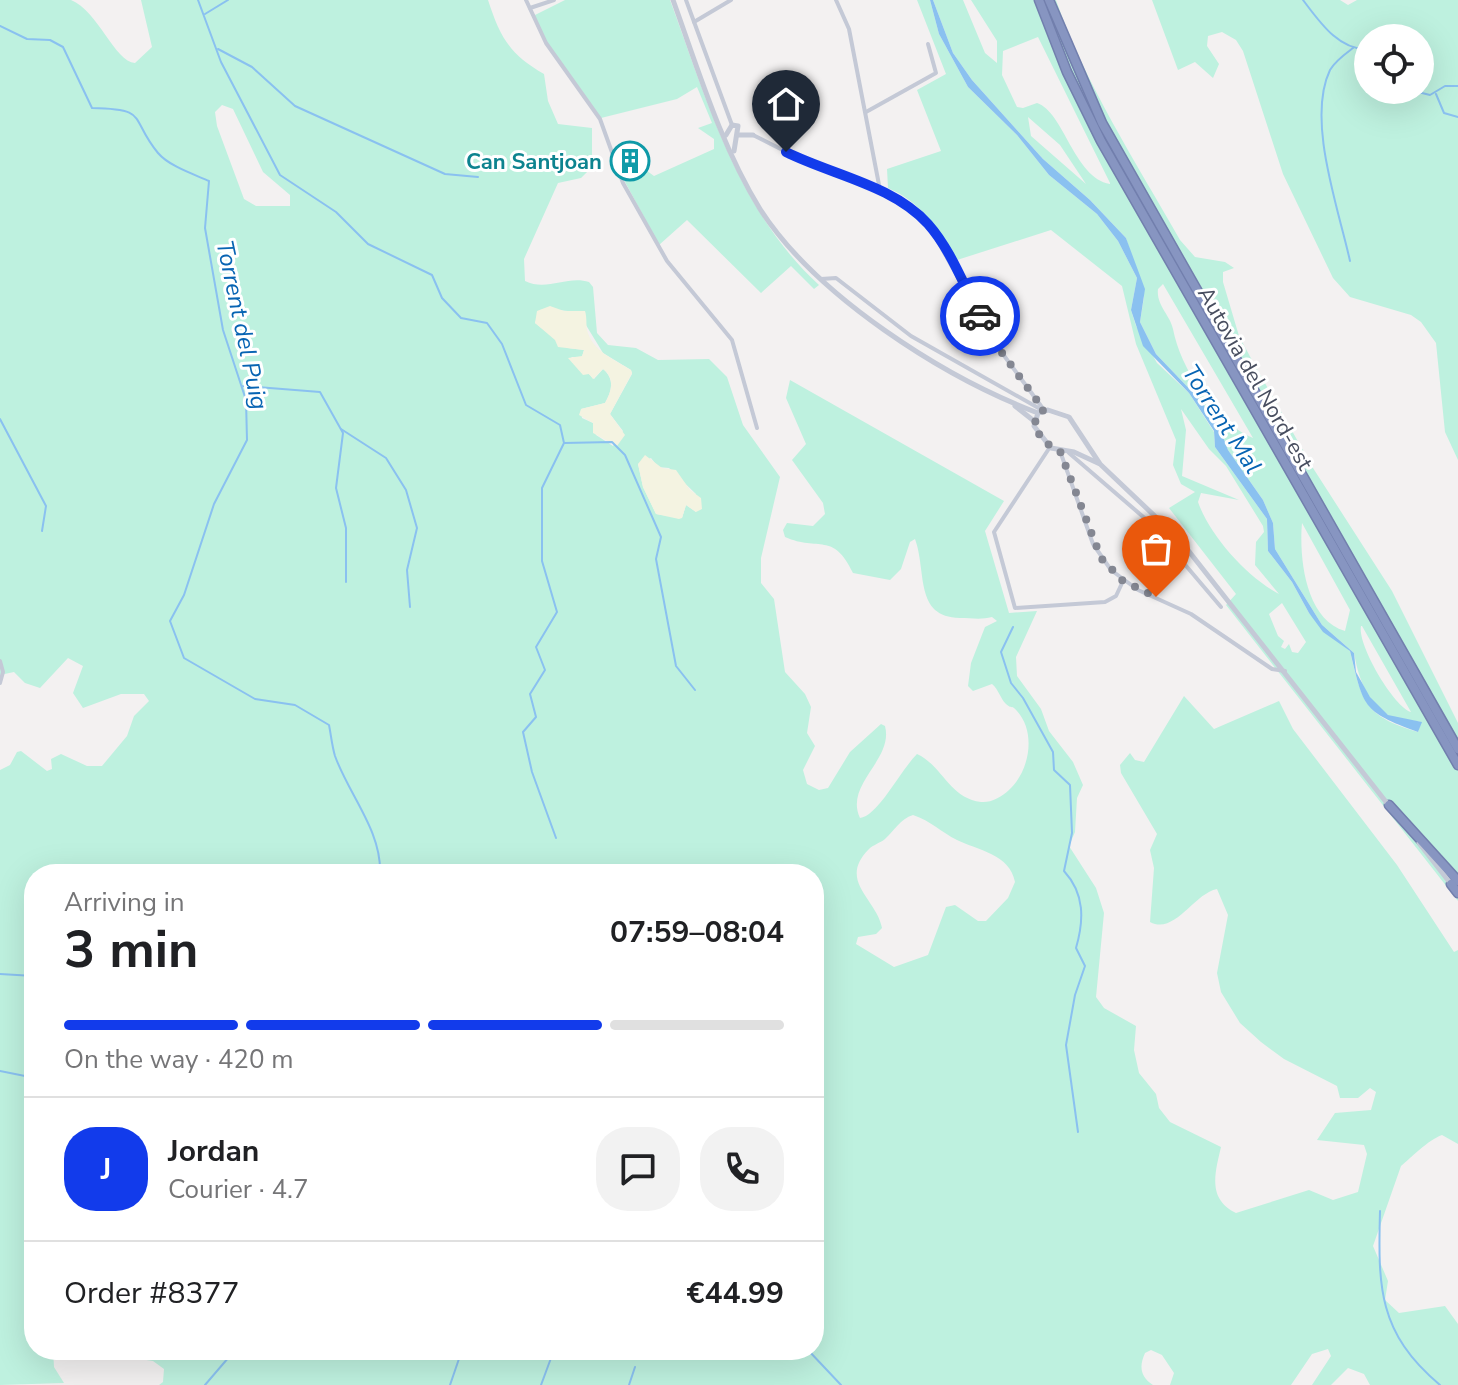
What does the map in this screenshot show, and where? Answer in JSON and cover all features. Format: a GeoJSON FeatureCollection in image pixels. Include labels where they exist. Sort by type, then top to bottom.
{"type":"FeatureCollection","features":[{"type":"Feature","properties":{"kind":"highway","name":"Autovia del Nord-est"},"geometry":{"type":"LineString","coordinates":[[1039,0],[1067,72],[1101,141],[1458,765]]}},
{"type":"Feature","properties":{"kind":"highway","name":"Autovia del Nord-est"},"geometry":{"type":"LineString","coordinates":[[1049,0],[1106,130],[1458,749]]}},
{"type":"Feature","properties":{"kind":"highway"},"geometry":{"type":"LineString","coordinates":[[1389,805],[1454,882],[1458,892]]}},
{"type":"Feature","properties":{"kind":"street"},"geometry":{"type":"LineString","coordinates":[[526,0],[549,47],[600,119],[623,183],[667,261],[732,340],[757,428]]}},
{"type":"Feature","properties":{"kind":"street"},"geometry":{"type":"LineString","coordinates":[[530,8],[554,0]]}},
{"type":"Feature","properties":{"kind":"street"},"geometry":{"type":"LineString","coordinates":[[673,0],[726,138],[761,209],[821,279],[896,338],[1008,400],[1034,421],[1037,432],[1050,447],[1100,464]]}},
{"type":"Feature","properties":{"kind":"street"},"geometry":{"type":"LineString","coordinates":[[686,0],[735,126],[734,156]]}},
{"type":"Feature","properties":{"kind":"street"},"geometry":{"type":"LineString","coordinates":[[694,22],[731,0]]}},
{"type":"Feature","properties":{"kind":"street"},"geometry":{"type":"LineString","coordinates":[[836,0],[849,29],[880,190]]}},
{"type":"Feature","properties":{"kind":"street"},"geometry":{"type":"LineString","coordinates":[[866,112],[936,73],[928,44]]}},
{"type":"Feature","properties":{"kind":"street"},"geometry":{"type":"LineString","coordinates":[[718,118],[812,165],[880,190],[908,206],[937,235],[994,342],[1041,411]]}},
{"type":"Feature","properties":{"kind":"street"},"geometry":{"type":"LineString","coordinates":[[726,138],[735,126]]}},
{"type":"Feature","properties":{"kind":"street"},"geometry":{"type":"LineString","coordinates":[[726,138],[753,135]]}},
{"type":"Feature","properties":{"kind":"street"},"geometry":{"type":"LineString","coordinates":[[821,279],[836,278],[892,324],[1041,411]]}},
{"type":"Feature","properties":{"kind":"street"},"geometry":{"type":"LineString","coordinates":[[1008,400],[1069,417],[1100,464],[1180,540],[1389,805]]}},
{"type":"Feature","properties":{"kind":"street"},"geometry":{"type":"LineString","coordinates":[[1034,421],[1041,411]]}},
{"type":"Feature","properties":{"kind":"street"},"geometry":{"type":"LineString","coordinates":[[1071,452],[1082,441]]}},
{"type":"Feature","properties":{"kind":"street"},"geometry":{"type":"LineString","coordinates":[[1050,447],[994,532],[1015,608],[1105,602],[1116,596],[1123,581]]}},
{"type":"Feature","properties":{"kind":"street"},"geometry":{"type":"LineString","coordinates":[[1060,451],[1093,544],[1123,581],[1191,614],[1272,669],[1285,671]]}},
{"type":"Feature","properties":{"kind":"street"},"geometry":{"type":"LineString","coordinates":[[1071,452],[1148,521],[1221,607]]}},
{"type":"Feature","properties":{"kind":"street"},"geometry":{"type":"LineString","coordinates":[[0,661],[3,672],[0,683]]}},
{"type":"Feature","properties":{"kind":"green space"},"geometry":{"type":"Polygon","coordinates":[[[0,0],[71,0],[90,14],[120,54],[135,63],[152,47],[141,0],[488,0],[508,44],[523,60],[544,74],[548,101],[558,124],[592,128],[592,167],[581,178],[558,183],[524,259],[525,281],[541,285],[573,280],[589,282],[593,287],[597,333],[608,345],[636,348],[658,360],[709,359],[727,377],[743,425],[780,477],[761,558],[761,583],[774,599],[785,672],[805,694],[811,707],[807,733],[815,746],[803,770],[807,784],[819,790],[828,788],[850,752],[881,724],[885,726],[883,750],[858,794],[860,818],[874,810],[917,754],[961,794],[981,802],[996,799],[1009,790],[1022,773],[1029,741],[1023,720],[1014,708],[1006,704],[992,684],[973,691],[968,686],[971,663],[985,627],[997,621],[992,617],[945,616],[935,610],[925,590],[915,539],[910,542],[901,569],[890,580],[853,573],[846,560],[832,547],[785,537],[783,530],[787,523],[813,526],[825,514],[823,503],[792,460],[806,444],[786,398],[790,380],[1004,501],[985,531],[1009,613],[1037,611],[1016,657],[1017,676],[1041,709],[1049,731],[1073,762],[1083,785],[1077,798],[1075,832],[1069,846],[1096,888],[1104,913],[1096,997],[1104,1008],[1136,1026],[1134,1050],[1139,1073],[1156,1094],[1159,1108],[1170,1122],[1221,1147],[1215,1184],[1227,1207],[1236,1213],[1309,1190],[1333,1200],[1358,1192],[1367,1154],[1364,1145],[1317,1140],[1335,1113],[1371,1110],[1376,1092],[1370,1088],[1358,1098],[1340,1098],[1337,1086],[1284,1059],[1240,1023],[1221,992],[1217,973],[1228,915],[1217,889],[1208,892],[1168,923],[1159,925],[1150,922],[1154,868],[1150,850],[1157,834],[1121,773],[1120,765],[1130,753],[1135,760],[1144,762],[1184,696],[1214,729],[1279,701],[1293,729],[1397,865],[1454,952],[1458,950],[1458,1144],[1442,1135],[1401,1166],[1373,1246],[1388,1281],[1385,1300],[1399,1313],[1445,1306],[1458,1324],[1458,1385],[1370,1385],[1364,1374],[1348,1368],[1331,1385],[1312,1385],[1331,1356],[1328,1349],[1312,1354],[1291,1385],[1170,1385],[1174,1373],[1162,1355],[1151,1350],[1145,1353],[1141,1367],[1145,1378],[1153,1385],[159,1385],[163,1382],[164,1369],[146,1360],[824,1360],[824,864],[24,864],[24,1360],[54,1360],[54,1367],[64,1383],[0,1385],[0,770],[10,765],[17,752],[21,751],[47,771],[52,769],[51,759],[61,754],[87,766],[102,766],[127,736],[134,716],[149,701],[144,694],[121,694],[83,708],[73,693],[83,666],[68,658],[40,688],[25,683],[14,672],[0,675],[0,0]],[[222,105],[215,112],[217,126],[244,199],[256,206],[290,206],[290,195],[263,172],[233,109],[222,105]],[[540,310],[535,323],[568,348],[584,350],[582,357],[571,357],[594,379],[603,369],[611,381],[605,403],[581,409],[582,418],[593,423],[596,435],[613,446],[623,431],[610,414],[632,374],[631,370],[603,353],[578,312],[540,310]],[[651,458],[638,464],[643,487],[656,514],[682,518],[686,505],[696,512],[696,494],[669,468],[658,467],[651,458]],[[913,815],[869,849],[860,860],[857,871],[862,890],[882,928],[876,934],[858,937],[856,944],[894,967],[928,955],[946,907],[955,905],[978,921],[986,921],[1008,898],[1015,882],[1007,865],[1000,859],[957,840],[913,815]]]}},
{"type":"Feature","properties":{"kind":"green space"},"geometry":{"type":"Polygon","coordinates":[[[565,0],[670,0],[712,115],[746,189],[791,256],[819,285],[814,289],[791,266],[761,293],[687,220],[659,245],[624,180],[643,168],[654,176],[714,149],[714,139],[698,128],[712,123],[697,87],[677,99],[601,118],[546,41],[533,16],[565,0]]]}},
{"type":"Feature","properties":{"kind":"green space"},"geometry":{"type":"Polygon","coordinates":[[[917,0],[930,0],[939,34],[968,87],[1017,135],[1049,175],[1097,214],[1118,241],[1137,278],[1131,310],[1136,326],[1157,363],[1189,393],[1214,432],[1215,447],[1267,519],[1268,551],[1292,582],[1309,613],[1350,651],[1358,683],[1368,705],[1386,720],[1418,732],[1421,722],[1388,715],[1374,703],[1361,679],[1354,653],[1322,625],[1275,549],[1273,523],[1263,500],[1228,450],[1218,424],[1156,354],[1140,322],[1144,297],[1126,238],[1090,200],[1043,159],[972,80],[953,53],[933,0],[963,0],[985,53],[997,63],[997,41],[971,0],[1056,0],[1096,92],[1180,240],[1195,257],[1225,262],[1234,268],[1223,272],[1223,282],[1239,336],[1313,468],[1392,591],[1458,723],[1458,901],[1226,605],[1236,594],[1169,508],[1195,492],[1181,484],[1173,465],[1176,440],[1136,344],[1122,286],[1051,230],[957,260],[920,209],[888,188],[887,169],[941,151],[917,90],[946,74],[917,0]],[[1038,37],[1003,51],[1002,75],[1017,107],[1037,103],[1046,109],[1087,170],[1110,184],[1038,37]],[[1028,117],[1031,136],[1086,184],[1060,145],[1028,117]],[[1163,284],[1158,289],[1183,360],[1201,392],[1225,420],[1253,438],[1163,284]],[[1181,409],[1186,430],[1182,476],[1239,500],[1201,493],[1198,502],[1220,542],[1242,566],[1279,594],[1255,565],[1256,542],[1264,532],[1263,526],[1226,466],[1209,449],[1181,409]],[[1302,523],[1302,553],[1313,601],[1321,614],[1345,631],[1350,610],[1302,523]],[[1282,603],[1269,614],[1278,636],[1284,641],[1281,647],[1285,649],[1289,644],[1292,652],[1298,653],[1306,642],[1282,603]],[[1361,626],[1365,646],[1386,687],[1411,712],[1361,626]]]}},
{"type":"Feature","properties":{"kind":"green space"},"geometry":{"type":"Polygon","coordinates":[[[1152,0],[1340,0],[1348,5],[1357,0],[1458,0],[1458,460],[1445,432],[1436,343],[1421,322],[1411,315],[1350,297],[1333,278],[1283,174],[1243,51],[1236,40],[1222,32],[1208,36],[1207,46],[1219,64],[1213,78],[1195,62],[1178,70],[1152,0]]]}},
{"type":"Feature","properties":{"kind":"sand"},"geometry":{"type":"Polygon","coordinates":[[[550,306],[564,311],[585,311],[587,330],[594,344],[631,370],[610,414],[625,435],[617,446],[593,433],[593,423],[579,415],[581,409],[605,403],[611,389],[609,376],[603,369],[593,379],[589,374],[583,375],[568,358],[582,356],[584,350],[558,347],[555,340],[535,323],[537,311],[550,306]]]}},
{"type":"Feature","properties":{"kind":"sand"},"geometry":{"type":"Polygon","coordinates":[[[645,455],[662,468],[676,470],[690,490],[701,498],[702,509],[696,512],[686,505],[679,519],[656,514],[643,487],[638,464],[645,455]]]}},
{"type":"Feature","properties":{"kind":"water"},"geometry":{"type":"Polygon","coordinates":[[[930,0],[933,0],[953,53],[972,80],[1043,159],[1090,200],[1126,238],[1145,289],[1140,322],[1156,354],[1218,424],[1228,450],[1263,500],[1273,523],[1275,549],[1322,625],[1354,653],[1356,672],[1370,697],[1388,715],[1422,722],[1418,732],[1385,718],[1368,705],[1359,684],[1350,651],[1323,632],[1292,582],[1268,551],[1267,519],[1215,447],[1214,431],[1189,393],[1143,346],[1131,310],[1137,278],[1118,241],[1097,214],[1049,175],[1017,135],[968,87],[939,34],[930,0]]]}},
{"type":"Feature","properties":{"kind":"waterway"},"geometry":{"type":"LineString","coordinates":[[198,0],[221,62],[280,175],[336,212],[368,244],[432,275],[442,298],[461,318],[487,323],[502,344],[526,405],[560,425],[564,443],[542,488],[542,561],[557,612],[536,647],[545,670],[530,694],[536,717],[523,732],[532,772],[556,838]]}},
{"type":"Feature","properties":{"kind":"waterway"},"geometry":{"type":"LineString","coordinates":[[205,14],[228,0]]}},
{"type":"Feature","properties":{"kind":"waterway"},"geometry":{"type":"LineString","coordinates":[[1303,0],[1331,33],[1354,47]]}},
{"type":"Feature","properties":{"kind":"waterway","name":"Torrent del Puig"},"geometry":{"type":"LineString","coordinates":[[0,26],[27,39],[50,40],[63,47],[92,108],[131,113],[163,158],[209,181],[205,228],[223,330],[246,400],[247,440],[214,504],[184,595],[170,621],[184,658],[255,699],[295,705],[329,725],[335,756],[370,828],[379,864]]}},
{"type":"Feature","properties":{"kind":"waterway"},"geometry":{"type":"LineString","coordinates":[[1350,261],[1327,165],[1321,114],[1330,70],[1353,48]]}},
{"type":"Feature","properties":{"kind":"waterway"},"geometry":{"type":"LineString","coordinates":[[218,49],[252,67],[295,106],[445,174],[478,177]]}},
{"type":"Feature","properties":{"kind":"waterway"},"geometry":{"type":"LineString","coordinates":[[1434,93],[1445,86],[1458,86]]}},
{"type":"Feature","properties":{"kind":"waterway"},"geometry":{"type":"LineString","coordinates":[[1436,94],[1444,113],[1458,117]]}},
{"type":"Feature","properties":{"kind":"waterway"},"geometry":{"type":"LineString","coordinates":[[243,386],[320,392],[343,433],[336,488],[346,528],[346,582]]}},
{"type":"Feature","properties":{"kind":"waterway"},"geometry":{"type":"LineString","coordinates":[[0,419],[46,506],[42,531]]}},
{"type":"Feature","properties":{"kind":"waterway"},"geometry":{"type":"LineString","coordinates":[[341,429],[386,458],[406,490],[417,528],[407,570],[410,607]]}},
{"type":"Feature","properties":{"kind":"waterway"},"geometry":{"type":"LineString","coordinates":[[564,443],[612,442],[625,455],[661,537],[656,559],[676,666],[695,690]]}},
{"type":"Feature","properties":{"kind":"waterway"},"geometry":{"type":"LineString","coordinates":[[1013,627],[1001,652],[1011,683],[1023,698],[1053,752],[1054,770],[1070,785],[1072,833],[1064,871],[1079,898],[1081,917],[1076,948],[1085,966],[1075,995],[1066,1045],[1078,1132]]}},
{"type":"Feature","properties":{"kind":"waterway"},"geometry":{"type":"LineString","coordinates":[[0,974],[24,975]]}},
{"type":"Feature","properties":{"kind":"waterway"},"geometry":{"type":"LineString","coordinates":[[0,1071],[24,1076]]}},
{"type":"Feature","properties":{"kind":"waterway"},"geometry":{"type":"LineString","coordinates":[[1380,1211],[1380,1263],[1386,1307],[1404,1347],[1440,1385]]}},
{"type":"Feature","properties":{"kind":"waterway"},"geometry":{"type":"LineString","coordinates":[[205,1385],[226,1360]]}},
{"type":"Feature","properties":{"kind":"waterway"},"geometry":{"type":"LineString","coordinates":[[450,1385],[459,1360]]}},
{"type":"Feature","properties":{"kind":"waterway"},"geometry":{"type":"LineString","coordinates":[[541,1385],[550,1360]]}},
{"type":"Feature","properties":{"kind":"waterway"},"geometry":{"type":"LineString","coordinates":[[817,1360],[841,1385]]}},
{"type":"Feature","properties":{"kind":"waterway"},"geometry":{"type":"LineString","coordinates":[[629,1385],[635,1367]]}},
{"type":"Feature","properties":{"kind":"way so far"},"geometry":{"type":"LineString","coordinates":[[980,316],[994,342],[1044,410],[1038,413],[1034,426],[1044,442],[1060,451],[1061,461],[1101,558],[1123,581],[1156,597]]}},
{"type":"Feature","properties":{"kind":"place","name":"Can Santjoan"},"geometry":{"type":"Point","coordinates":[630,161]}},
{"type":"Feature","properties":{"kind":"route"},"geometry":{"type":"LineString","coordinates":[[786,152],[880,190],[908,206],[927,222],[980,316]]}},
{"type":"Feature","properties":{"kind":"water label","name":"Torrent Mal"},"geometry":{"type":"Point","coordinates":[1222,419]}}]}
